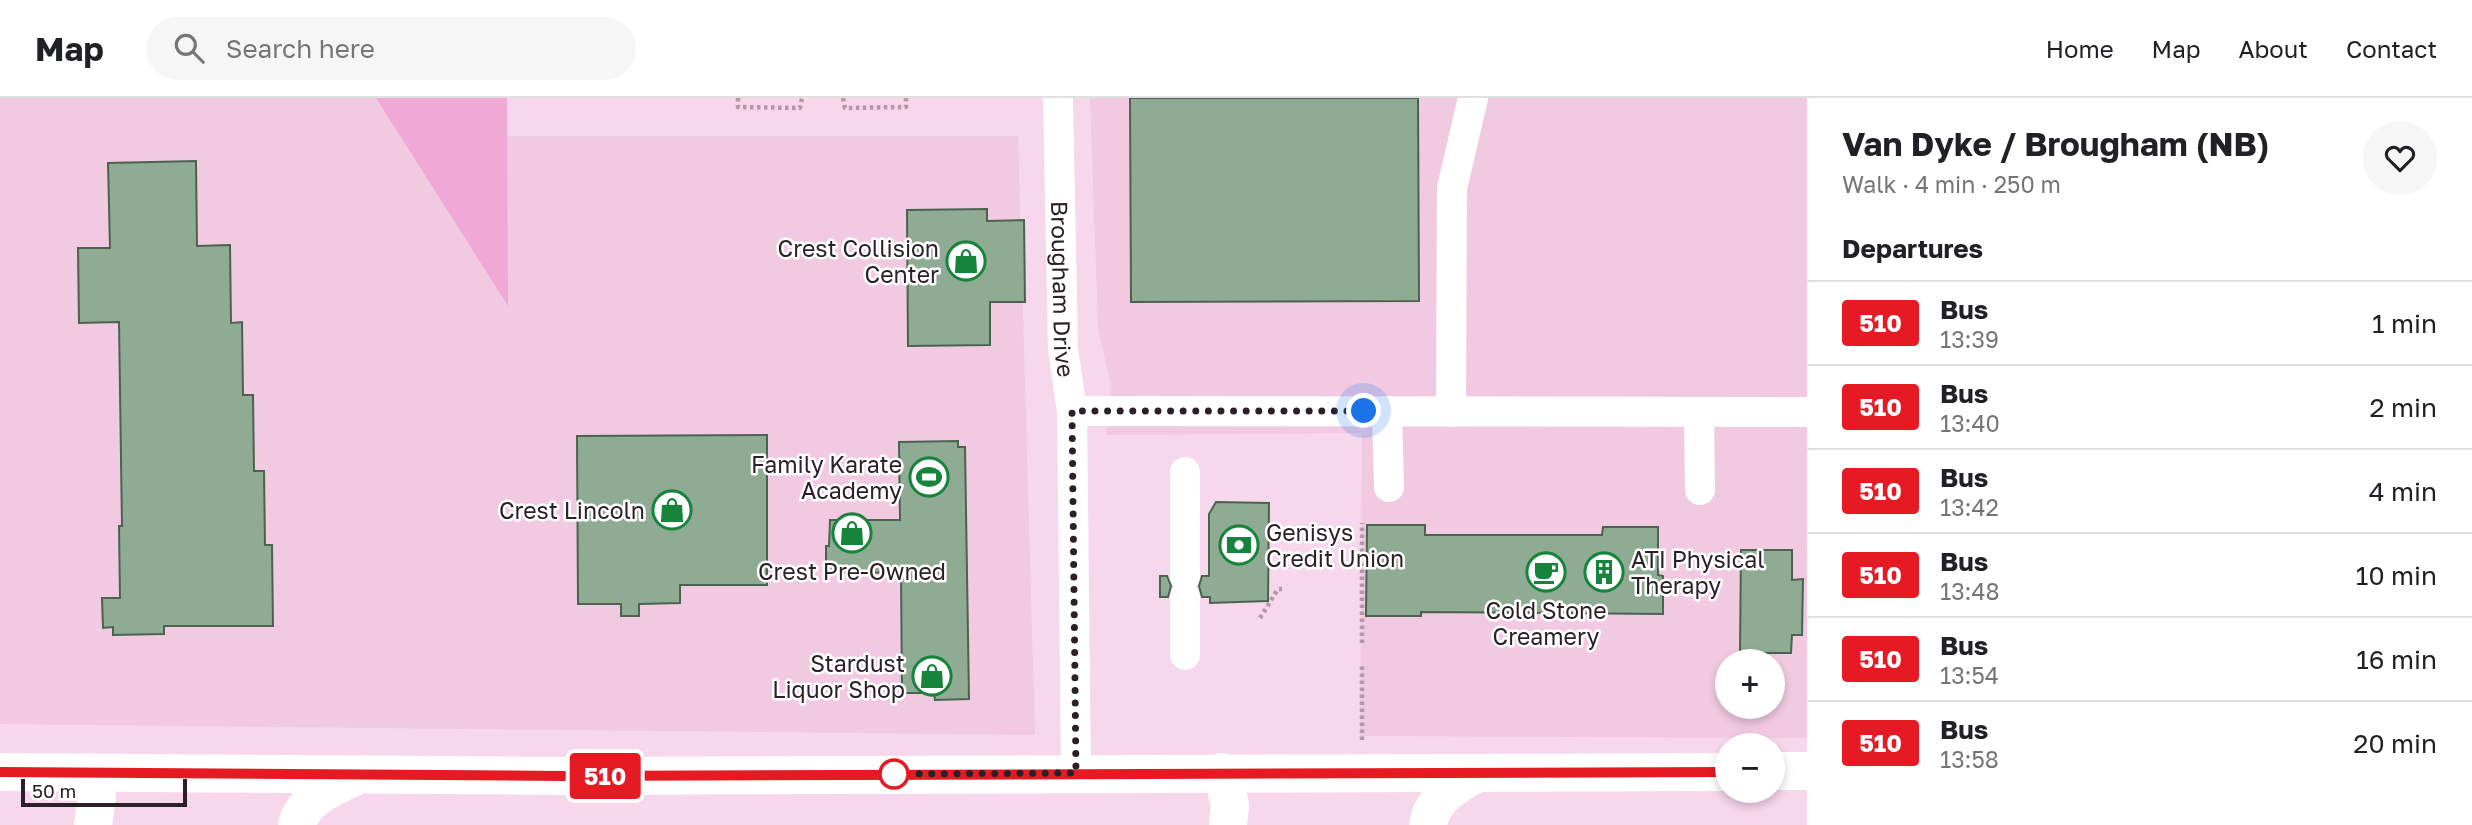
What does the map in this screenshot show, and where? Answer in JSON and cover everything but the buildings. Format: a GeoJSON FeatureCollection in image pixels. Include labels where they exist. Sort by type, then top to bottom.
{"type":"FeatureCollection","features":[{"type":"Feature","properties":{"kind":"main road"},"geometry":{"type":"LineString","coordinates":[[1785,771],[1807,771]]}},
{"type":"Feature","properties":{"kind":"main road"},"geometry":{"type":"LineString","coordinates":[[0,772],[358,775],[1715,772]]}},
{"type":"Feature","properties":{"kind":"main road"},"geometry":{"type":"LineString","coordinates":[[91,772],[97,797],[93,825]]}},
{"type":"Feature","properties":{"kind":"main road"},"geometry":{"type":"LineString","coordinates":[[1222,772],[1230,805],[1228,825]]}},
{"type":"Feature","properties":{"kind":"main road"},"geometry":{"type":"LineString","coordinates":[[1428,825],[1437,802],[1452,787],[1477,773]]}},
{"type":"Feature","properties":{"kind":"main road"},"geometry":{"type":"LineString","coordinates":[[297,825],[308,805],[323,792],[358,775]]}},
{"type":"Feature","properties":{"kind":"street","name":"Brougham Drive"},"geometry":{"type":"LineString","coordinates":[[1058,98],[1063,349],[1072,411],[1076,773]]}},
{"type":"Feature","properties":{"kind":"street"},"geometry":{"type":"LineString","coordinates":[[1451,412],[1452,188],[1473,98]]}},
{"type":"Feature","properties":{"kind":"street"},"geometry":{"type":"LineString","coordinates":[[1072,411],[1807,412]]}},
{"type":"Feature","properties":{"kind":"street"},"geometry":{"type":"LineString","coordinates":[[1387,411],[1389,487]]}},
{"type":"Feature","properties":{"kind":"street"},"geometry":{"type":"LineString","coordinates":[[1699,413],[1700,490]]}},
{"type":"Feature","properties":{"kind":"street"},"geometry":{"type":"LineString","coordinates":[[1185,472],[1185,655]]}},
{"type":"Feature","properties":{"kind":"path"},"geometry":{"type":"LineString","coordinates":[[738,98],[738,107],[800,108],[802,98]]}},
{"type":"Feature","properties":{"kind":"path"},"geometry":{"type":"LineString","coordinates":[[843,98],[845,108],[906,107],[906,98]]}},
{"type":"Feature","properties":{"kind":"path"},"geometry":{"type":"LineString","coordinates":[[1362,523],[1362,643]]}},
{"type":"Feature","properties":{"kind":"path"},"geometry":{"type":"LineString","coordinates":[[1260,618],[1278,589],[1282,589]]}},
{"type":"Feature","properties":{"kind":"path"},"geometry":{"type":"LineString","coordinates":[[1362,666],[1362,740]]}},
{"type":"Feature","properties":{"kind":"shaded area"},"geometry":{"type":"Polygon","coordinates":[[[0,98],[376,98],[507,304],[507,136],[1018,136],[1035,735],[0,724],[0,98]]]}},
{"type":"Feature","properties":{"kind":"shaded area"},"geometry":{"type":"Polygon","coordinates":[[[376,98],[507,98],[508,306],[376,98]]]}},
{"type":"Feature","properties":{"kind":"shaded area"},"geometry":{"type":"Polygon","coordinates":[[[1090,98],[1807,98],[1807,738],[1785,738],[1785,733],[1715,733],[1715,738],[1360,736],[1362,433],[1106,435],[1111,386],[1098,328],[1090,98]]]}},
{"type":"Feature","properties":{"kind":"bus line","name":"510"},"geometry":{"type":"LineString","coordinates":[[0,772],[565,776],[1715,772]]}},
{"type":"Feature","properties":{"kind":"place","name":"Crest Collision Center"},"geometry":{"type":"Point","coordinates":[966,261]}},
{"type":"Feature","properties":{"kind":"place","name":"Family Karate Academy"},"geometry":{"type":"Point","coordinates":[929,477]}},
{"type":"Feature","properties":{"kind":"place","name":"Crest Lincoln"},"geometry":{"type":"Point","coordinates":[672,510]}},
{"type":"Feature","properties":{"kind":"place","name":"Crest Pre-Owned"},"geometry":{"type":"Point","coordinates":[852,533]}},
{"type":"Feature","properties":{"kind":"place","name":"Genisys Credit Union"},"geometry":{"type":"Point","coordinates":[1239,545]}},
{"type":"Feature","properties":{"kind":"place","name":"Cold Stone Creamery"},"geometry":{"type":"Point","coordinates":[1546,572]}},
{"type":"Feature","properties":{"kind":"place","name":"ATI Physical Therapy"},"geometry":{"type":"Point","coordinates":[1604,572]}},
{"type":"Feature","properties":{"kind":"place","name":"Stardust Liquor Shop"},"geometry":{"type":"Point","coordinates":[932,676]}},
{"type":"Feature","properties":{"kind":"route"},"geometry":{"type":"LineString","coordinates":[[894,774],[1076,773],[1072,411],[1364,411]]}}]}
